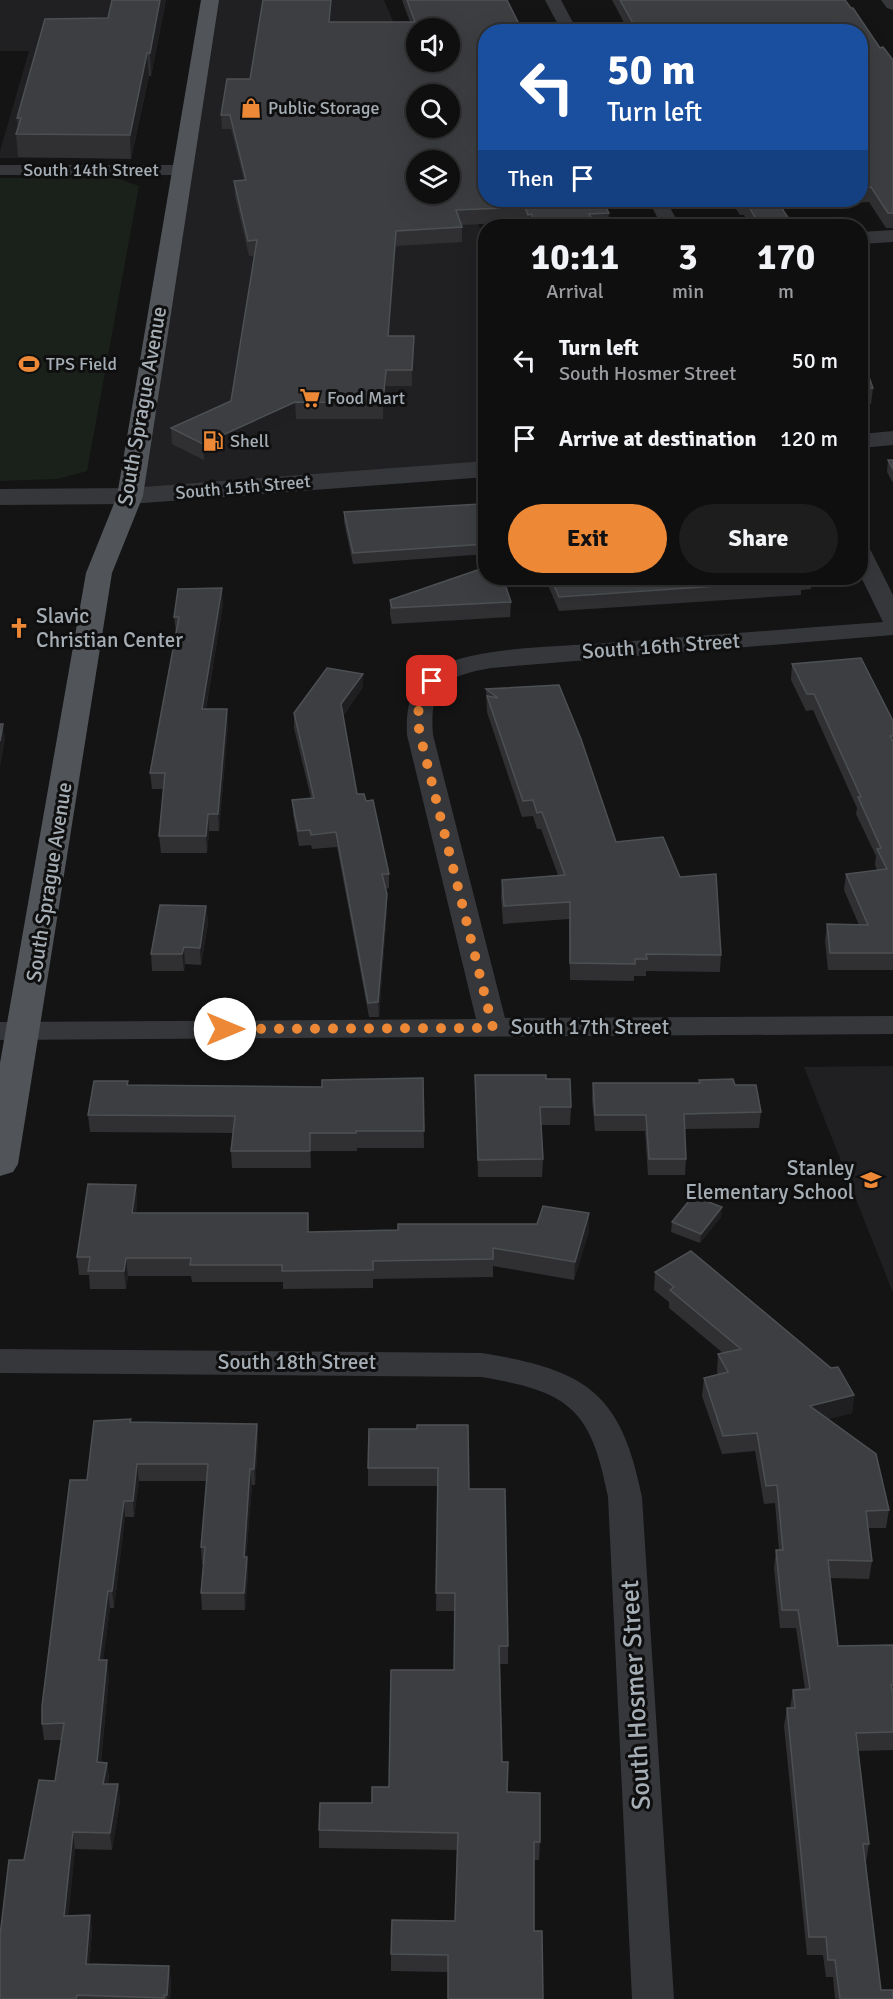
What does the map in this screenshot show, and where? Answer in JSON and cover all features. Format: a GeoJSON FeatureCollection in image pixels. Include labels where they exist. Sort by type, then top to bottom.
{"type":"FeatureCollection","features":[{"type":"Feature","properties":{"kind":"main road","name":"South Sprague Avenue"},"geometry":{"type":"LineString","coordinates":[[0,1164],[12,1030],[98,582],[130,496],[210,0]]}},
{"type":"Feature","properties":{"kind":"street"},"geometry":{"type":"LineString","coordinates":[[553,0],[566,24]]}},
{"type":"Feature","properties":{"kind":"street"},"geometry":{"type":"LineString","coordinates":[[889,0],[893,5]]}},
{"type":"Feature","properties":{"kind":"street","name":"South 14th Street"},"geometry":{"type":"LineString","coordinates":[[0,170],[182,170]]}},
{"type":"Feature","properties":{"kind":"street"},"geometry":{"type":"LineString","coordinates":[[868,238],[893,236]]}},
{"type":"Feature","properties":{"kind":"street"},"geometry":{"type":"LineString","coordinates":[[868,440],[893,438]]}},
{"type":"Feature","properties":{"kind":"street","name":"South 15th Street"},"geometry":{"type":"LineString","coordinates":[[0,497],[130,496],[478,470]]}},
{"type":"Feature","properties":{"kind":"street"},"geometry":{"type":"LineString","coordinates":[[868,567],[893,619]]}},
{"type":"Feature","properties":{"kind":"street","name":"South 16th Street"},"geometry":{"type":"LineString","coordinates":[[493,1028],[420,735],[417,716],[419,703],[424,691],[432,681],[468,665],[510,658],[893,628]]}},
{"type":"Feature","properties":{"kind":"street","name":"South 17th Street"},"geometry":{"type":"LineString","coordinates":[[12,1030],[893,1025]]}},
{"type":"Feature","properties":{"kind":"street","name":"South 18th Street"},"geometry":{"type":"LineString","coordinates":[[0,1361],[482,1365],[519,1370],[549,1378],[570,1389],[584,1402]]}},
{"type":"Feature","properties":{"kind":"street","name":"South Hosmer Street"},"geometry":{"type":"LineString","coordinates":[[584,1402],[601,1420],[612,1440],[625,1497],[652,1999]]}},
{"type":"Feature","properties":{"kind":"shaded area"},"geometry":{"type":"Polygon","coordinates":[[[0,0],[165,0],[131,158],[0,158],[0,151],[29,51],[0,51],[0,0]]]}},
{"type":"Feature","properties":{"kind":"shaded area"},"geometry":{"type":"Polygon","coordinates":[[[210,0],[384,0],[406,52],[406,72],[415,72],[420,84],[406,84],[406,138],[441,138],[446,150],[406,150],[406,204],[460,204],[460,182],[478,223],[478,470],[130,496],[210,0]]]}},
{"type":"Feature","properties":{"kind":"shaded area"},"geometry":{"type":"Polygon","coordinates":[[[0,178],[116,178],[139,186],[87,471],[58,479],[0,481],[0,178]]]}},
{"type":"Feature","properties":{"kind":"shaded area","name":"Stanley Elementary School"},"geometry":{"type":"Polygon","coordinates":[[[893,1066],[893,1293],[804,1067],[893,1066]]]}},
{"type":"Feature","properties":{"kind":"building"},"geometry":{"type":"Polygon","coordinates":[[[112,0],[160,0],[130,135],[16,134],[21,118],[17,118],[45,19],[108,18],[112,0]]]}},
{"type":"Feature","properties":{"kind":"building"},"geometry":{"type":"Polygon","coordinates":[[[263,0],[331,0],[329,22],[406,22],[406,72],[460,72],[460,18],[414,18],[407,0],[507,0],[519,24],[478,24],[478,207],[525,207],[456,210],[462,227],[396,231],[388,336],[414,336],[412,370],[386,370],[383,403],[295,402],[203,444],[171,428],[231,401],[257,240],[248,241],[234,181],[246,180],[230,115],[221,115],[227,79],[250,79],[263,0]]]}},
{"type":"Feature","properties":{"kind":"building"},"geometry":{"type":"Polygon","coordinates":[[[620,0],[845,0],[864,24],[634,24],[620,0]]]}},
{"type":"Feature","properties":{"kind":"building"},"geometry":{"type":"Polygon","coordinates":[[[868,30],[880,48],[883,47],[893,60],[893,213],[888,213],[871,187],[868,187],[868,30]]]}},
{"type":"Feature","properties":{"kind":"building"},"geometry":{"type":"Polygon","coordinates":[[[525,207],[606,207],[609,213],[589,214],[592,219],[534,219],[531,214],[528,215],[525,207]]]}},
{"type":"Feature","properties":{"kind":"building"},"geometry":{"type":"Polygon","coordinates":[[[749,207],[781,207],[789,219],[756,219],[749,207]]]}},
{"type":"Feature","properties":{"kind":"building"},"geometry":{"type":"Polygon","coordinates":[[[868,374],[873,388],[868,388],[868,374]]]}},
{"type":"Feature","properties":{"kind":"building"},"geometry":{"type":"Polygon","coordinates":[[[478,504],[478,545],[353,553],[344,512],[478,504]]]}},
{"type":"Feature","properties":{"kind":"building"},"geometry":{"type":"Polygon","coordinates":[[[478,570],[478,585],[505,585],[511,602],[392,608],[390,600],[478,570]]]}},
{"type":"Feature","properties":{"kind":"building"},"geometry":{"type":"Polygon","coordinates":[[[554,585],[731,585],[559,597],[554,585]]]}},
{"type":"Feature","properties":{"kind":"building"},"geometry":{"type":"Polygon","coordinates":[[[222,588],[202,709],[227,709],[218,814],[208,814],[206,836],[159,836],[165,773],[150,773],[179,617],[174,617],[178,589],[222,588]]]}},
{"type":"Feature","properties":{"kind":"building"},"geometry":{"type":"Polygon","coordinates":[[[861,658],[893,721],[893,736],[890,736],[893,742],[893,953],[830,953],[827,924],[868,925],[846,874],[887,869],[877,849],[881,848],[858,797],[861,797],[814,694],[807,694],[792,664],[861,658]]]}},
{"type":"Feature","properties":{"kind":"building"},"geometry":{"type":"Polygon","coordinates":[[[327,668],[363,674],[341,704],[357,794],[364,794],[366,801],[373,800],[389,874],[382,874],[387,894],[378,1002],[368,1003],[336,832],[311,835],[310,830],[298,831],[292,800],[314,798],[294,713],[327,668]]]}},
{"type":"Feature","properties":{"kind":"building"},"geometry":{"type":"Polygon","coordinates":[[[559,685],[581,739],[616,842],[663,837],[680,877],[716,874],[721,955],[646,954],[647,959],[635,959],[635,964],[570,963],[570,902],[504,906],[502,880],[565,875],[542,812],[537,813],[533,800],[523,801],[487,696],[498,698],[486,689],[559,685]]]}},
{"type":"Feature","properties":{"kind":"building"},"geometry":{"type":"Polygon","coordinates":[[[0,724],[3,724],[0,741],[0,724]]]}},
{"type":"Feature","properties":{"kind":"building"},"geometry":{"type":"Polygon","coordinates":[[[160,905],[206,906],[200,948],[184,947],[182,954],[151,954],[160,905]]]}},
{"type":"Feature","properties":{"kind":"building"},"geometry":{"type":"Polygon","coordinates":[[[475,1075],[546,1075],[546,1079],[570,1079],[571,1107],[540,1107],[543,1159],[478,1160],[475,1075]]]}},
{"type":"Feature","properties":{"kind":"building"},"geometry":{"type":"Polygon","coordinates":[[[423,1078],[424,1131],[310,1133],[310,1151],[231,1151],[235,1116],[88,1115],[94,1081],[128,1081],[127,1085],[322,1087],[322,1080],[423,1078]]]}},
{"type":"Feature","properties":{"kind":"building"},"geometry":{"type":"Polygon","coordinates":[[[733,1079],[735,1085],[756,1085],[761,1112],[684,1114],[686,1159],[649,1159],[646,1115],[595,1115],[593,1083],[700,1083],[699,1080],[733,1079]]]}},
{"type":"Feature","properties":{"kind":"building"},"geometry":{"type":"Polygon","coordinates":[[[88,1184],[136,1185],[132,1213],[308,1213],[308,1232],[398,1230],[398,1224],[537,1224],[543,1206],[589,1213],[575,1262],[493,1248],[493,1259],[373,1261],[373,1270],[282,1271],[282,1265],[190,1265],[191,1258],[126,1258],[124,1271],[88,1271],[90,1257],[77,1257],[88,1184]]]}},
{"type":"Feature","properties":{"kind":"building"},"geometry":{"type":"Polygon","coordinates":[[[693,1196],[722,1207],[701,1234],[672,1222],[693,1196]]]}},
{"type":"Feature","properties":{"kind":"building"},"geometry":{"type":"Polygon","coordinates":[[[691,1251],[831,1368],[838,1367],[854,1395],[810,1406],[876,1454],[889,1510],[866,1511],[872,1561],[828,1560],[838,1646],[893,1645],[893,1685],[891,1685],[893,1732],[856,1733],[869,1844],[863,1844],[881,1990],[893,1990],[893,1999],[840,1999],[835,1960],[828,1960],[826,1937],[809,1937],[787,1708],[795,1708],[793,1690],[810,1689],[798,1610],[782,1610],[776,1550],[783,1550],[777,1485],[766,1486],[757,1433],[723,1436],[704,1378],[728,1372],[718,1354],[741,1349],[670,1290],[674,1287],[655,1272],[691,1251]]]}},
{"type":"Feature","properties":{"kind":"building"},"geometry":{"type":"Polygon","coordinates":[[[131,1419],[130,1422],[257,1424],[254,1469],[250,1469],[244,1593],[201,1593],[205,1547],[201,1547],[208,1464],[137,1464],[133,1501],[124,1501],[112,1591],[108,1591],[99,1660],[107,1660],[97,1762],[107,1763],[103,1784],[118,1784],[110,1833],[73,1832],[64,1916],[90,1915],[86,1964],[169,1966],[167,1995],[164,1995],[164,1998],[77,1995],[76,1999],[0,1999],[0,1936],[9,1860],[24,1860],[39,1780],[55,1781],[64,1723],[42,1724],[42,1706],[70,1480],[87,1480],[94,1421],[131,1419]]]}},
{"type":"Feature","properties":{"kind":"building"},"geometry":{"type":"Polygon","coordinates":[[[417,1425],[468,1425],[469,1489],[505,1489],[508,1646],[499,1646],[502,1762],[508,1762],[507,1792],[540,1793],[540,1842],[534,1842],[534,1931],[542,1931],[543,1999],[448,1999],[448,1955],[391,1954],[392,1920],[455,1921],[458,1833],[319,1830],[320,1803],[372,1803],[372,1787],[389,1787],[391,1670],[454,1670],[455,1593],[436,1593],[438,1468],[368,1468],[369,1429],[417,1429],[417,1425]]]}},
{"type":"Feature","properties":{"kind":"place","name":"Public Storage"},"geometry":{"type":"Point","coordinates":[251,108]}},
{"type":"Feature","properties":{"kind":"place","name":"TPS Field"},"geometry":{"type":"Point","coordinates":[29,364]}},
{"type":"Feature","properties":{"kind":"place","name":"Food Mart"},"geometry":{"type":"Point","coordinates":[310,398]}},
{"type":"Feature","properties":{"kind":"place","name":"Shell"},"geometry":{"type":"Point","coordinates":[213,441]}},
{"type":"Feature","properties":{"kind":"place","name":"Slavic Christian Center"},"geometry":{"type":"Point","coordinates":[19,628]}},
{"type":"Feature","properties":{"kind":"place","name":"Stanley Elementary School"},"geometry":{"type":"Point","coordinates":[871,1180]}},
{"type":"Feature","properties":{"kind":"route"},"geometry":{"type":"LineString","coordinates":[[225,1029],[493,1028],[420,735],[417,716],[419,703],[424,691],[432,681]]}}]}
